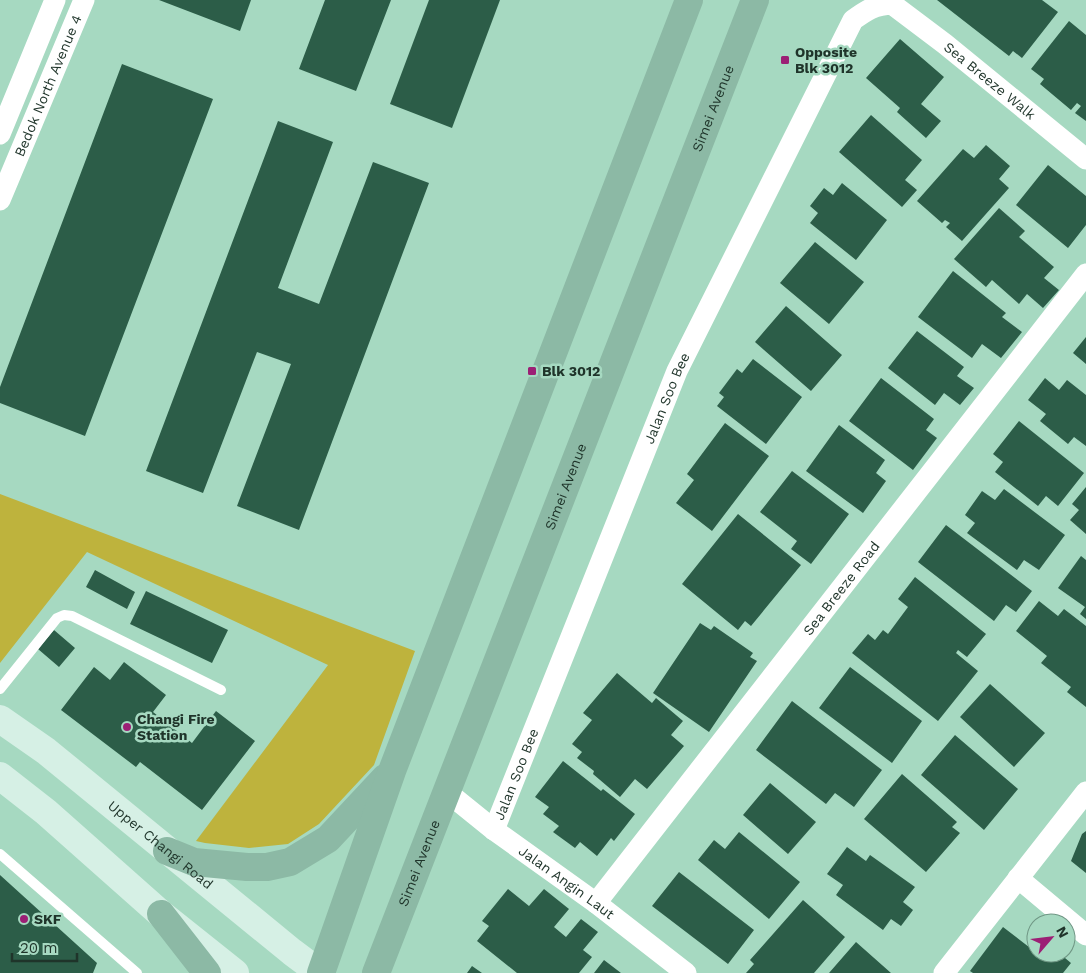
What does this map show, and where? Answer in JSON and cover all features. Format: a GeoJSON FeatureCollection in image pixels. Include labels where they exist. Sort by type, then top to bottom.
{"type":"FeatureCollection","features":[{"type":"Feature","properties":{"kind":"main road"},"geometry":{"type":"LineString","coordinates":[[320,973],[392,771],[690,0]]}},
{"type":"Feature","properties":{"kind":"main road","name":"Simei Avenue"},"geometry":{"type":"LineString","coordinates":[[376,973],[755,0]]}},
{"type":"Feature","properties":{"kind":"main road"},"geometry":{"type":"LineString","coordinates":[[167,851],[194,862],[247,867],[267,867],[290,862],[328,839],[392,771]]}},
{"type":"Feature","properties":{"kind":"main road"},"geometry":{"type":"LineString","coordinates":[[161,914],[207,973]]}},
{"type":"Feature","properties":{"kind":"street","name":"Bedok North Avenue 4"},"geometry":{"type":"LineString","coordinates":[[0,134],[55,0]]}},
{"type":"Feature","properties":{"kind":"street","name":"Bedok North Avenue 4"},"geometry":{"type":"LineString","coordinates":[[0,200],[84,0]]}},
{"type":"Feature","properties":{"kind":"street","name":"Sea Breeze Walk"},"geometry":{"type":"LineString","coordinates":[[892,4],[945,44],[1086,160]]}},
{"type":"Feature","properties":{"kind":"street","name":"Jalan Soo Bee"},"geometry":{"type":"LineString","coordinates":[[494,830],[676,371],[853,20],[868,9],[879,5],[892,4]]}},
{"type":"Feature","properties":{"kind":"street","name":"Sea Breeze Road"},"geometry":{"type":"LineString","coordinates":[[596,902],[1086,274]]}},
{"type":"Feature","properties":{"kind":"street","name":"Upper Changi Road"},"geometry":{"type":"LineString","coordinates":[[0,719],[46,752],[320,973]]}},
{"type":"Feature","properties":{"kind":"street"},"geometry":{"type":"LineString","coordinates":[[0,776],[46,812],[161,914],[236,973]]}},
{"type":"Feature","properties":{"kind":"street","name":"Jalan Angin Laut"},"geometry":{"type":"LineString","coordinates":[[447,792],[494,830],[596,902],[686,973]]}},
{"type":"Feature","properties":{"kind":"street"},"geometry":{"type":"LineString","coordinates":[[944,973],[1086,792]]}},
{"type":"Feature","properties":{"kind":"street"},"geometry":{"type":"LineString","coordinates":[[1018,878],[1086,935]]}},
{"type":"Feature","properties":{"kind":"lane"},"geometry":{"type":"LineString","coordinates":[[0,689],[57,618],[64,615],[72,616],[221,690]]}},
{"type":"Feature","properties":{"kind":"lane"},"geometry":{"type":"LineString","coordinates":[[0,854],[136,973]]}},
{"type":"Feature","properties":{"kind":"shaded area"},"geometry":{"type":"Polygon","coordinates":[[[0,494],[415,651],[374,765],[319,824],[288,844],[249,848],[196,841],[328,665],[87,552],[0,663],[0,494]]]}},
{"type":"Feature","properties":{"kind":"building"},"geometry":{"type":"Polygon","coordinates":[[[159,0],[251,0],[240,31],[159,0]]]}},
{"type":"Feature","properties":{"kind":"building"},"geometry":{"type":"Polygon","coordinates":[[[325,0],[391,0],[356,91],[299,69],[325,0]]]}},
{"type":"Feature","properties":{"kind":"building"},"geometry":{"type":"Polygon","coordinates":[[[429,0],[500,0],[452,128],[390,104],[429,0]]]}},
{"type":"Feature","properties":{"kind":"building"},"geometry":{"type":"Polygon","coordinates":[[[937,0],[1042,0],[1058,12],[1022,58],[1013,51],[1009,56],[937,0]]]}},
{"type":"Feature","properties":{"kind":"building"},"geometry":{"type":"Polygon","coordinates":[[[1069,21],[1086,35],[1086,121],[1075,113],[1081,106],[1077,103],[1071,110],[1040,84],[1044,79],[1031,69],[1069,21]]]}},
{"type":"Feature","properties":{"kind":"building"},"geometry":{"type":"Polygon","coordinates":[[[900,39],[944,77],[921,104],[941,121],[926,138],[897,112],[900,108],[866,78],[900,39]]]}},
{"type":"Feature","properties":{"kind":"building"},"geometry":{"type":"Polygon","coordinates":[[[122,64],[213,99],[85,436],[0,403],[0,387],[122,64]]]}},
{"type":"Feature","properties":{"kind":"building"},"geometry":{"type":"Polygon","coordinates":[[[871,115],[922,160],[905,180],[917,190],[902,207],[839,152],[871,115]]]}},
{"type":"Feature","properties":{"kind":"building"},"geometry":{"type":"Polygon","coordinates":[[[278,121],[333,142],[278,288],[319,304],[373,162],[429,183],[299,530],[237,506],[291,364],[257,352],[203,493],[146,471],[278,121]]]}},
{"type":"Feature","properties":{"kind":"building"},"geometry":{"type":"Polygon","coordinates":[[[986,145],[1010,166],[999,179],[1009,188],[962,241],[946,227],[950,223],[945,220],[942,223],[917,201],[963,149],[974,158],[986,145]]]}},
{"type":"Feature","properties":{"kind":"building"},"geometry":{"type":"Polygon","coordinates":[[[1048,165],[1086,196],[1086,225],[1068,248],[1016,205],[1048,165]]]}},
{"type":"Feature","properties":{"kind":"building"},"geometry":{"type":"Polygon","coordinates":[[[842,183],[887,220],[856,260],[810,223],[818,213],[810,206],[824,188],[833,195],[842,183]]]}},
{"type":"Feature","properties":{"kind":"building"},"geometry":{"type":"Polygon","coordinates":[[[999,208],[1025,231],[1019,237],[1054,267],[1044,278],[1059,290],[1043,308],[1027,294],[1019,304],[992,280],[986,287],[954,259],[999,208]]]}},
{"type":"Feature","properties":{"kind":"building"},"geometry":{"type":"Polygon","coordinates":[[[815,242],[864,282],[829,324],[780,283],[815,242]]]}},
{"type":"Feature","properties":{"kind":"building"},"geometry":{"type":"Polygon","coordinates":[[[953,271],[1006,313],[1002,317],[1022,332],[1001,358],[982,344],[972,358],[918,317],[953,271]]]}},
{"type":"Feature","properties":{"kind":"building"},"geometry":{"type":"Polygon","coordinates":[[[786,306],[842,355],[811,391],[755,342],[786,306]]]}},
{"type":"Feature","properties":{"kind":"building"},"geometry":{"type":"Polygon","coordinates":[[[917,331],[964,367],[957,376],[974,388],[960,405],[944,393],[935,405],[888,368],[917,331]]]}},
{"type":"Feature","properties":{"kind":"building"},"geometry":{"type":"Polygon","coordinates":[[[1086,337],[1086,364],[1073,353],[1086,337]]]}},
{"type":"Feature","properties":{"kind":"building"},"geometry":{"type":"Polygon","coordinates":[[[753,359],[802,397],[766,444],[717,406],[724,397],[719,393],[737,369],[742,373],[753,359]]]}},
{"type":"Feature","properties":{"kind":"building"},"geometry":{"type":"Polygon","coordinates":[[[881,378],[934,419],[926,430],[937,438],[913,470],[849,421],[881,378]]]}},
{"type":"Feature","properties":{"kind":"building"},"geometry":{"type":"Polygon","coordinates":[[[1045,378],[1059,390],[1067,380],[1086,395],[1086,446],[1074,437],[1068,444],[1040,421],[1046,414],[1028,400],[1045,378]]]}},
{"type":"Feature","properties":{"kind":"building"},"geometry":{"type":"Polygon","coordinates":[[[1019,421],[1084,473],[1058,506],[1046,496],[1038,506],[995,472],[1003,462],[993,454],[1019,421]]]}},
{"type":"Feature","properties":{"kind":"building"},"geometry":{"type":"Polygon","coordinates":[[[725,423],[769,456],[712,531],[676,503],[694,480],[687,474],[725,423]]]}},
{"type":"Feature","properties":{"kind":"building"},"geometry":{"type":"Polygon","coordinates":[[[839,425],[885,460],[876,473],[886,481],[863,513],[806,471],[839,425]]]}},
{"type":"Feature","properties":{"kind":"building"},"geometry":{"type":"Polygon","coordinates":[[[792,471],[849,514],[811,564],[791,549],[797,541],[760,512],[792,471]]]}},
{"type":"Feature","properties":{"kind":"building"},"geometry":{"type":"Polygon","coordinates":[[[1086,487],[1086,534],[1070,520],[1079,510],[1072,504],[1086,487]]]}},
{"type":"Feature","properties":{"kind":"building"},"geometry":{"type":"Polygon","coordinates":[[[1004,489],[1065,535],[1039,570],[1024,560],[1017,570],[967,533],[975,523],[965,515],[982,491],[995,500],[1004,489]]]}},
{"type":"Feature","properties":{"kind":"building"},"geometry":{"type":"Polygon","coordinates":[[[738,514],[801,565],[751,626],[745,621],[738,630],[682,584],[738,514]]]}},
{"type":"Feature","properties":{"kind":"building"},"geometry":{"type":"Polygon","coordinates":[[[946,525],[1032,591],[1016,612],[1006,605],[994,621],[918,562],[946,525]]]}},
{"type":"Feature","properties":{"kind":"building"},"geometry":{"type":"Polygon","coordinates":[[[1081,556],[1086,560],[1086,619],[1080,614],[1085,607],[1058,588],[1081,556]]]}},
{"type":"Feature","properties":{"kind":"building"},"geometry":{"type":"Polygon","coordinates":[[[95,570],[135,592],[127,609],[86,587],[95,570]]]}},
{"type":"Feature","properties":{"kind":"building"},"geometry":{"type":"Polygon","coordinates":[[[915,577],[986,634],[967,657],[958,650],[956,653],[978,671],[938,721],[852,653],[868,634],[875,640],[883,630],[888,634],[908,607],[898,599],[915,577]]]}},
{"type":"Feature","properties":{"kind":"building"},"geometry":{"type":"Polygon","coordinates":[[[146,591],[228,630],[212,663],[130,624],[146,591]]]}},
{"type":"Feature","properties":{"kind":"building"},"geometry":{"type":"Polygon","coordinates":[[[1039,601],[1058,616],[1064,609],[1086,626],[1086,707],[1067,692],[1071,687],[1041,663],[1047,656],[1016,631],[1039,601]]]}},
{"type":"Feature","properties":{"kind":"building"},"geometry":{"type":"Polygon","coordinates":[[[700,623],[711,630],[714,626],[753,653],[750,657],[757,661],[709,732],[653,693],[700,623]]]}},
{"type":"Feature","properties":{"kind":"building"},"geometry":{"type":"Polygon","coordinates":[[[54,630],[75,648],[59,667],[38,649],[54,630]]]}},
{"type":"Feature","properties":{"kind":"building","name":"Changi Fire Station"},"geometry":{"type":"Polygon","coordinates":[[[124,662],[166,695],[153,712],[192,743],[216,711],[255,741],[202,810],[140,762],[136,767],[61,710],[94,667],[110,680],[124,662]]]}},
{"type":"Feature","properties":{"kind":"building"},"geometry":{"type":"Polygon","coordinates":[[[850,667],[922,721],[892,763],[819,708],[850,667]]]}},
{"type":"Feature","properties":{"kind":"building"},"geometry":{"type":"Polygon","coordinates":[[[617,673],[652,703],[656,698],[683,721],[671,735],[684,746],[647,789],[635,779],[620,797],[593,774],[594,771],[577,758],[582,752],[572,744],[592,720],[583,713],[617,673]]]}},
{"type":"Feature","properties":{"kind":"building"},"geometry":{"type":"Polygon","coordinates":[[[990,684],[1045,733],[1014,767],[960,717],[990,684]]]}},
{"type":"Feature","properties":{"kind":"building"},"geometry":{"type":"Polygon","coordinates":[[[792,701],[882,770],[854,807],[835,793],[826,804],[756,750],[792,701]]]}},
{"type":"Feature","properties":{"kind":"building"},"geometry":{"type":"Polygon","coordinates":[[[955,735],[1018,789],[984,830],[921,775],[955,735]]]}},
{"type":"Feature","properties":{"kind":"building"},"geometry":{"type":"Polygon","coordinates":[[[563,761],[601,791],[603,789],[635,814],[614,841],[611,838],[597,856],[580,842],[575,848],[553,832],[559,826],[543,814],[549,807],[535,797],[563,761]]]}},
{"type":"Feature","properties":{"kind":"building"},"geometry":{"type":"Polygon","coordinates":[[[902,774],[957,822],[952,827],[960,833],[926,872],[864,819],[902,774]]]}},
{"type":"Feature","properties":{"kind":"building"},"geometry":{"type":"Polygon","coordinates":[[[770,783],[816,822],[788,854],[743,815],[770,783]]]}},
{"type":"Feature","properties":{"kind":"building"},"geometry":{"type":"Polygon","coordinates":[[[1086,831],[1086,873],[1071,861],[1082,834],[1086,831]]]}},
{"type":"Feature","properties":{"kind":"building"},"geometry":{"type":"Polygon","coordinates":[[[739,832],[800,882],[769,919],[698,860],[714,840],[725,849],[739,832]]]}},
{"type":"Feature","properties":{"kind":"building"},"geometry":{"type":"Polygon","coordinates":[[[847,847],[866,861],[870,855],[915,887],[903,902],[913,910],[901,926],[891,919],[883,930],[836,895],[843,885],[827,874],[847,847]]]}},
{"type":"Feature","properties":{"kind":"building"},"geometry":{"type":"Polygon","coordinates":[[[679,872],[754,930],[728,964],[652,906],[679,872]]]}},
{"type":"Feature","properties":{"kind":"building","name":"SKF"},"geometry":{"type":"Polygon","coordinates":[[[0,875],[97,963],[93,973],[0,973],[0,875]]]}},
{"type":"Feature","properties":{"kind":"building"},"geometry":{"type":"Polygon","coordinates":[[[508,889],[529,906],[544,889],[569,909],[554,927],[566,937],[581,919],[598,932],[583,950],[592,957],[579,973],[517,973],[477,941],[489,926],[482,921],[508,889]]]}},
{"type":"Feature","properties":{"kind":"building"},"geometry":{"type":"Polygon","coordinates":[[[803,900],[845,937],[814,973],[746,973],[754,964],[750,960],[803,900]]]}},
{"type":"Feature","properties":{"kind":"building"},"geometry":{"type":"Polygon","coordinates":[[[1003,927],[1026,945],[1026,963],[1071,963],[1063,973],[973,973],[970,971],[1003,927]]]}},
{"type":"Feature","properties":{"kind":"building"},"geometry":{"type":"Polygon","coordinates":[[[856,942],[891,973],[829,973],[856,942]]]}},
{"type":"Feature","properties":{"kind":"building"},"geometry":{"type":"Polygon","coordinates":[[[604,960],[621,973],[594,973],[604,960]]]}},
{"type":"Feature","properties":{"kind":"building"},"geometry":{"type":"Polygon","coordinates":[[[472,966],[482,973],[467,973],[472,966]]]}},
{"type":"Feature","properties":{"kind":"place","name":"Opposite Blk 3012"},"geometry":{"type":"Point","coordinates":[785,60]}},
{"type":"Feature","properties":{"kind":"place","name":"Blk 3012"},"geometry":{"type":"Point","coordinates":[532,371]}},
{"type":"Feature","properties":{"kind":"place","name":"Changi Fire Station"},"geometry":{"type":"Point","coordinates":[127,727]}},
{"type":"Feature","properties":{"kind":"place","name":"SKF"},"geometry":{"type":"Point","coordinates":[24,919]}}]}
